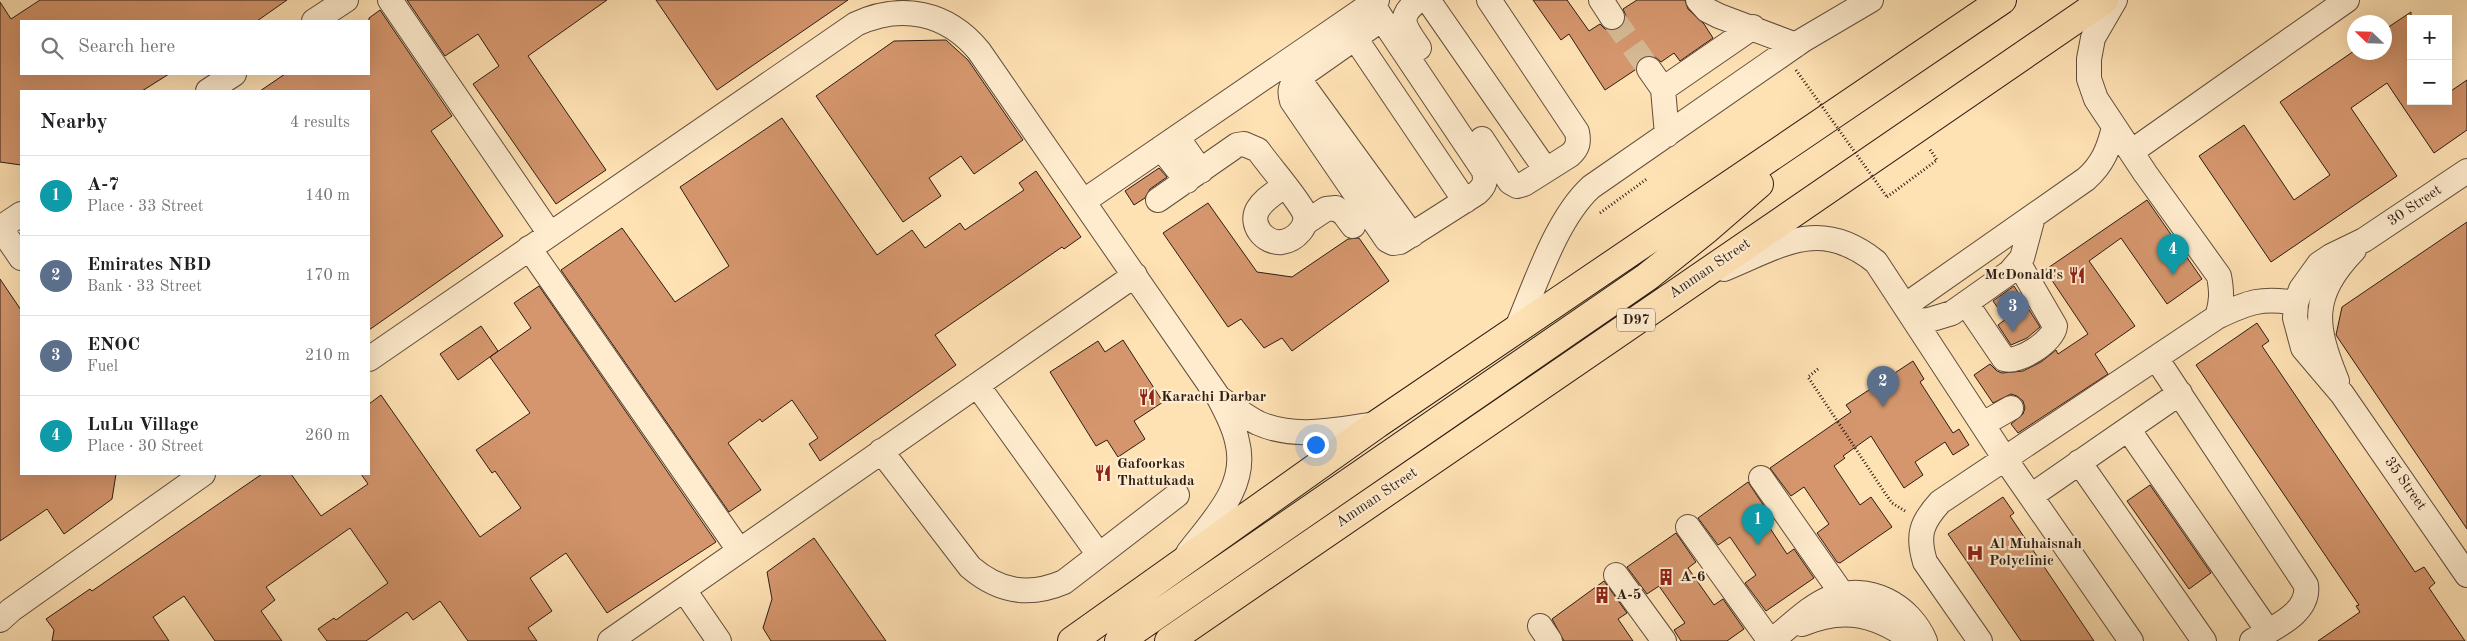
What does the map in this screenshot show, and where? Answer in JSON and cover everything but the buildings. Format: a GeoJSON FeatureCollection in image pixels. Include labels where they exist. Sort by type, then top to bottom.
{"type":"FeatureCollection","features":[{"type":"Feature","properties":{"kind":"main road"},"geometry":{"type":"LineString","coordinates":[[1072,641],[1377,424],[1819,126],[2002,0]]}},
{"type":"Feature","properties":{"kind":"main road","name":"Amman Street"},"geometry":{"type":"LineString","coordinates":[[1169,641],[2104,0]]}},
{"type":"Feature","properties":{"kind":"main road"},"geometry":{"type":"LineString","coordinates":[[1119,641],[1647,277],[1707,229],[1764,179],[1819,126]]}},
{"type":"Feature","properties":{"kind":"main road"},"geometry":{"type":"LineString","coordinates":[[1185,641],[1205,616]]}},
{"type":"Feature","properties":{"kind":"street"},"geometry":{"type":"LineString","coordinates":[[316,20],[346,0]]}},
{"type":"Feature","properties":{"kind":"street"},"geometry":{"type":"LineString","coordinates":[[390,0],[550,234]]}},
{"type":"Feature","properties":{"kind":"street"},"geometry":{"type":"LineString","coordinates":[[1419,0],[1405,11],[1403,20],[1406,28],[1510,182],[1517,186],[1524,184],[1576,149],[1579,140],[1577,132],[1489,0]]}},
{"type":"Feature","properties":{"kind":"street"},"geometry":{"type":"LineString","coordinates":[[1428,0],[1546,170]]}},
{"type":"Feature","properties":{"kind":"street"},"geometry":{"type":"LineString","coordinates":[[1698,0],[1707,10],[1796,45]]}},
{"type":"Feature","properties":{"kind":"street"},"geometry":{"type":"LineString","coordinates":[[1516,330],[1562,226],[1578,199],[1591,187],[1796,45],[1871,0]]}},
{"type":"Feature","properties":{"kind":"street"},"geometry":{"type":"LineString","coordinates":[[2115,0],[2093,38],[2088,59],[2090,79],[2096,99],[2145,173],[2219,276],[2222,304],[2217,317]]}},
{"type":"Feature","properties":{"kind":"street"},"geometry":{"type":"LineString","coordinates":[[2131,152],[2347,0]]}},
{"type":"Feature","properties":{"kind":"street"},"geometry":{"type":"LineString","coordinates":[[370,358],[856,24],[881,14],[910,6],[939,9],[979,52],[1219,398],[1237,441],[1238,473],[1227,502],[1177,568]]}},
{"type":"Feature","properties":{"kind":"street"},"geometry":{"type":"LineString","coordinates":[[1084,202],[1169,142],[1371,18]]}},
{"type":"Feature","properties":{"kind":"street"},"geometry":{"type":"LineString","coordinates":[[1371,18],[1484,170],[1486,179],[1474,194],[1412,235],[1400,242],[1393,243],[1387,240],[1292,101],[1290,92],[1292,84],[1298,78],[1371,18]]}},
{"type":"Feature","properties":{"kind":"street"},"geometry":{"type":"LineString","coordinates":[[1371,18],[1474,194]]}},
{"type":"Feature","properties":{"kind":"street"},"geometry":{"type":"LineString","coordinates":[[1663,89],[1753,27]]}},
{"type":"Feature","properties":{"kind":"street"},"geometry":{"type":"LineString","coordinates":[[1650,69],[1663,89],[1667,135]]}},
{"type":"Feature","properties":{"kind":"street"},"geometry":{"type":"LineString","coordinates":[[210,90],[232,75]]}},
{"type":"Feature","properties":{"kind":"street"},"geometry":{"type":"LineString","coordinates":[[1911,313],[2033,217],[2098,169],[2106,156],[2114,127]]}},
{"type":"Feature","properties":{"kind":"street"},"geometry":{"type":"LineString","coordinates":[[1169,142],[1194,176]]}},
{"type":"Feature","properties":{"kind":"street"},"geometry":{"type":"LineString","coordinates":[[1158,200],[1237,146],[1244,144],[1258,150],[1304,213],[1305,223],[1301,232],[1282,242],[1270,240],[1260,233],[1256,222],[1257,210],[1264,201],[1284,186]]}},
{"type":"Feature","properties":{"kind":"street","name":"30 Street"},"geometry":{"type":"LineString","coordinates":[[2342,394],[2303,348],[2298,334],[2296,303],[2301,289],[2319,264],[2364,240],[2467,171]]}},
{"type":"Feature","properties":{"kind":"street"},"geometry":{"type":"LineString","coordinates":[[1305,223],[1326,209],[1336,208],[1344,214],[1353,226]]}},
{"type":"Feature","properties":{"kind":"street"},"geometry":{"type":"LineString","coordinates":[[20,215],[0,228],[20,257]]}},
{"type":"Feature","properties":{"kind":"street"},"geometry":{"type":"LineString","coordinates":[[1911,313],[1941,318],[1966,303],[2019,264],[2033,217]]}},
{"type":"Feature","properties":{"kind":"street"},"geometry":{"type":"LineString","coordinates":[[1691,282],[1792,240],[1815,237],[1838,239],[1858,248],[1876,262],[2005,459],[2131,641]]}},
{"type":"Feature","properties":{"kind":"street","name":"30 Street"},"geometry":{"type":"LineString","coordinates":[[2342,394],[2321,338],[2322,300],[2328,282],[2339,266],[2364,240]]}},
{"type":"Feature","properties":{"kind":"street"},"geometry":{"type":"LineString","coordinates":[[529,248],[739,550]]}},
{"type":"Feature","properties":{"kind":"street"},"geometry":{"type":"LineString","coordinates":[[1966,303],[2004,359],[2018,360],[2051,337],[2055,326],[2019,264]]}},
{"type":"Feature","properties":{"kind":"street"},"geometry":{"type":"LineString","coordinates":[[610,641],[1135,275]]}},
{"type":"Feature","properties":{"kind":"street"},"geometry":{"type":"LineString","coordinates":[[1980,641],[1925,562],[1920,546],[1922,530],[1928,516],[1940,502],[2217,317],[2248,302],[2266,299],[2296,303]]}},
{"type":"Feature","properties":{"kind":"street"},"geometry":{"type":"LineString","coordinates":[[2128,428],[2260,636],[2297,612],[2306,598],[2306,585],[2156,358]]}},
{"type":"Feature","properties":{"kind":"street"},"geometry":{"type":"LineString","coordinates":[[977,385],[1099,555]]}},
{"type":"Feature","properties":{"kind":"street"},"geometry":{"type":"LineString","coordinates":[[2031,496],[2180,393]]}},
{"type":"Feature","properties":{"kind":"street","name":"35 Street"},"geometry":{"type":"LineString","coordinates":[[2342,394],[2467,575]]}},
{"type":"Feature","properties":{"kind":"street"},"geometry":{"type":"LineString","coordinates":[[1219,398],[1258,423],[1286,432],[1316,432],[1377,424]]}},
{"type":"Feature","properties":{"kind":"street"},"geometry":{"type":"LineString","coordinates":[[1983,424],[2011,408]]}},
{"type":"Feature","properties":{"kind":"street"},"geometry":{"type":"LineString","coordinates":[[881,451],[970,568],[998,586],[1014,591],[1032,592],[1064,582],[1177,496]]}},
{"type":"Feature","properties":{"kind":"street"},"geometry":{"type":"LineString","coordinates":[[2079,462],[2204,641]]}},
{"type":"Feature","properties":{"kind":"street"},"geometry":{"type":"LineString","coordinates":[[4,614],[176,481],[199,475]]}},
{"type":"Feature","properties":{"kind":"street"},"geometry":{"type":"LineString","coordinates":[[1761,478],[1843,595]]}},
{"type":"Feature","properties":{"kind":"street"},"geometry":{"type":"LineString","coordinates":[[1688,527],[1779,639]]}},
{"type":"Feature","properties":{"kind":"street"},"geometry":{"type":"LineString","coordinates":[[1616,575],[1664,641]]}},
{"type":"Feature","properties":{"kind":"street"},"geometry":{"type":"LineString","coordinates":[[684,590],[719,641]]}},
{"type":"Feature","properties":{"kind":"street"},"geometry":{"type":"LineString","coordinates":[[1779,639],[1815,606],[1830,597],[1855,592],[1881,597],[1903,609],[1920,629],[1925,641]]}},
{"type":"Feature","properties":{"kind":"street"},"geometry":{"type":"LineString","coordinates":[[1779,639],[1827,616],[1849,614],[1870,617],[1890,625],[1913,641]]}},
{"type":"Feature","properties":{"kind":"path"},"geometry":{"type":"LineString","coordinates":[[1796,70],[1887,197],[1937,160]]}},
{"type":"Feature","properties":{"kind":"path"},"geometry":{"type":"LineString","coordinates":[[1818,369],[1808,377],[1892,503],[1902,510],[1928,516]]}},
{"type":"Feature","properties":{"kind":"tunnel"},"geometry":{"type":"LineString","coordinates":[[1612,17],[1649,69]]}},
{"type":"Feature","properties":{"kind":"place","name":"McDonald's"},"geometry":{"type":"Point","coordinates":[2077,275]}},
{"type":"Feature","properties":{"kind":"place","name":"LuLu Village"},"geometry":{"type":"Point","coordinates":[2173,275]}},
{"type":"Feature","properties":{"kind":"place","name":"ENOC"},"geometry":{"type":"Point","coordinates":[2013,332]}},
{"type":"Feature","properties":{"kind":"place","name":"Karachi Darbar"},"geometry":{"type":"Point","coordinates":[1147,397]}},
{"type":"Feature","properties":{"kind":"place","name":"Emirates NBD"},"geometry":{"type":"Point","coordinates":[1883,407]}},
{"type":"Feature","properties":{"kind":"place","name":"Gafoorkas Thattukada"},"geometry":{"type":"Point","coordinates":[1103,473]}},
{"type":"Feature","properties":{"kind":"place","name":"A-7"},"geometry":{"type":"Point","coordinates":[1758,545]}},
{"type":"Feature","properties":{"kind":"place","name":"Al Muhaisnah Polyclinic"},"geometry":{"type":"Point","coordinates":[1975,553]}},
{"type":"Feature","properties":{"kind":"place","name":"A-6"},"geometry":{"type":"Point","coordinates":[1666,577]}},
{"type":"Feature","properties":{"kind":"place","name":"A-5"},"geometry":{"type":"Point","coordinates":[1602,595]}}]}
